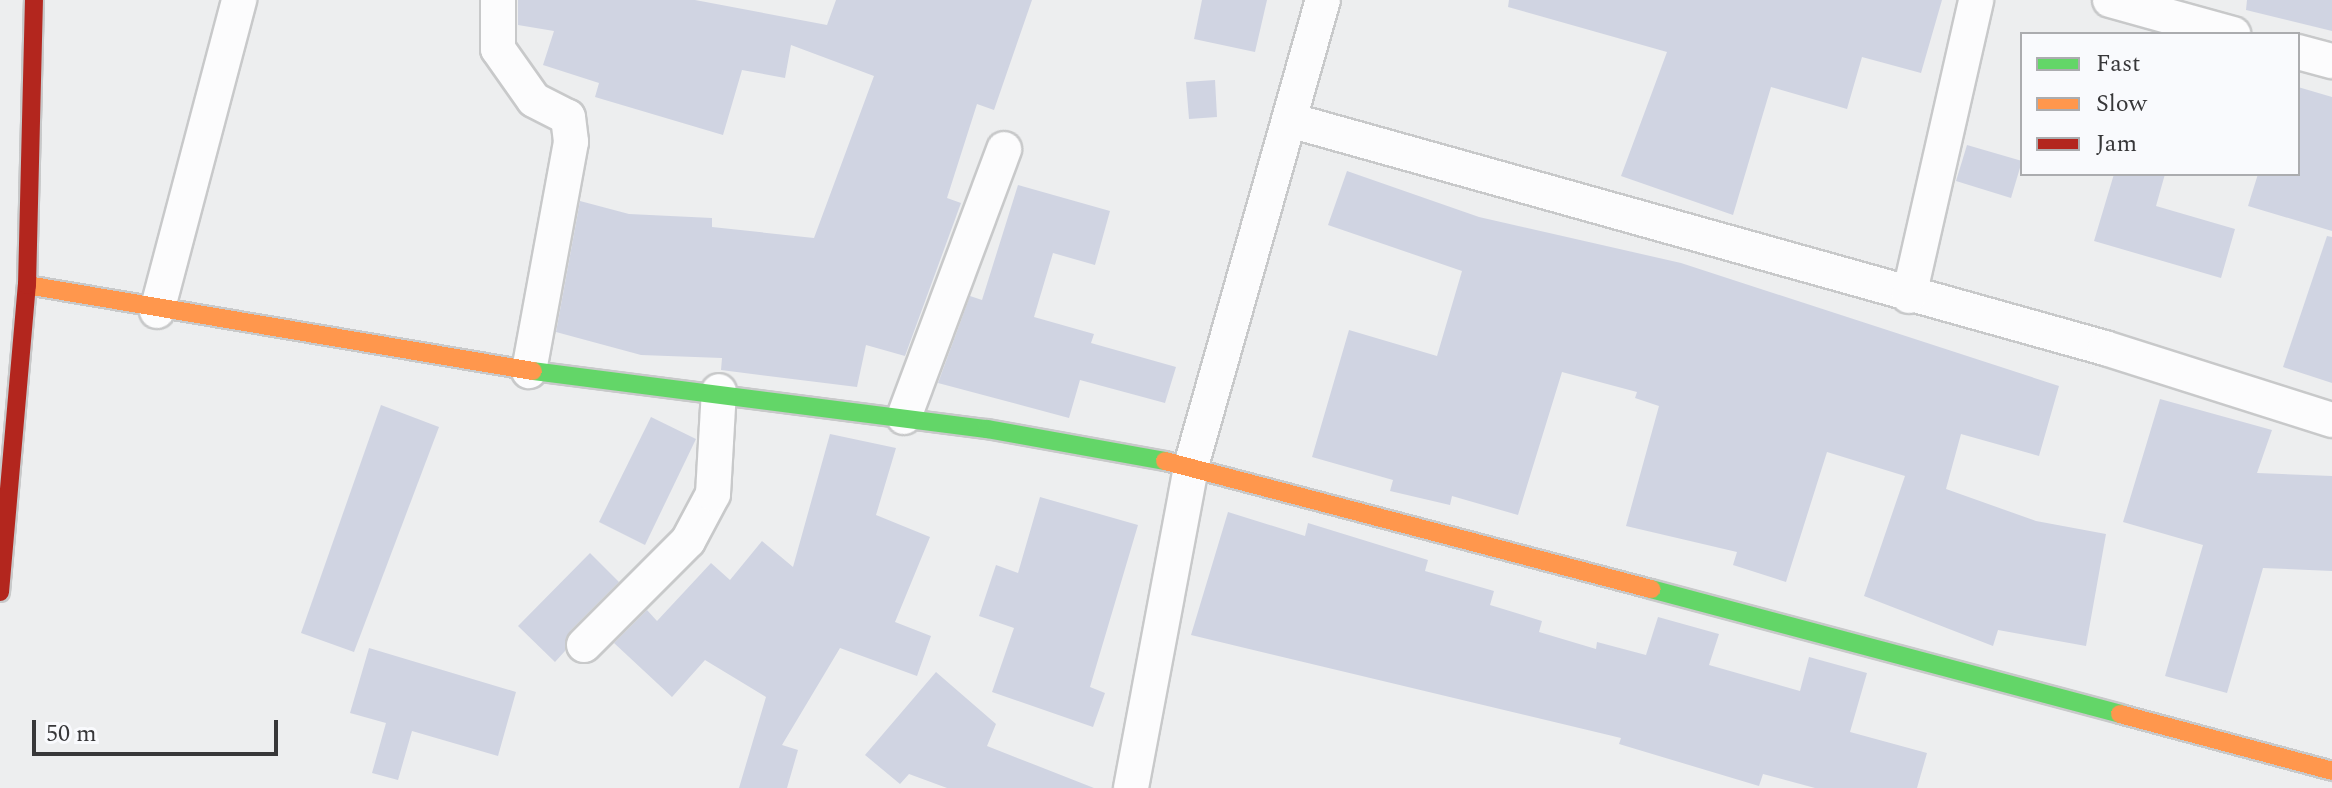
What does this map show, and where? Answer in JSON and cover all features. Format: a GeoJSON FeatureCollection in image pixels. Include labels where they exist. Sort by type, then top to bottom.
{"type":"FeatureCollection","features":[{"type":"Feature","properties":{"kind":"street"},"geometry":{"type":"LineString","coordinates":[[0,592],[27,285],[34,0]]}},
{"type":"Feature","properties":{"kind":"street"},"geometry":{"type":"LineString","coordinates":[[157,311],[239,0]]}},
{"type":"Feature","properties":{"kind":"street"},"geometry":{"type":"LineString","coordinates":[[498,0],[498,49],[534,100],[568,117],[571,142],[529,371]]}},
{"type":"Feature","properties":{"kind":"street"},"geometry":{"type":"LineString","coordinates":[[1137,787],[1191,466],[1293,121],[1323,0]]}},
{"type":"Feature","properties":{"kind":"street"},"geometry":{"type":"LineString","coordinates":[[1909,296],[1976,0]]}},
{"type":"Feature","properties":{"kind":"street"},"geometry":{"type":"LineString","coordinates":[[2110,0],[2226,32]]}},
{"type":"Feature","properties":{"kind":"street"},"geometry":{"type":"LineString","coordinates":[[2300,53],[2332,61]]}},
{"type":"Feature","properties":{"kind":"street"},"geometry":{"type":"LineString","coordinates":[[1293,121],[2332,420]]}},
{"type":"Feature","properties":{"kind":"street"},"geometry":{"type":"LineString","coordinates":[[904,417],[1004,149]]}},
{"type":"Feature","properties":{"kind":"street"},"geometry":{"type":"LineString","coordinates":[[27,285],[157,311],[529,371],[719,391],[904,417],[1191,466],[2332,771]]}},
{"type":"Feature","properties":{"kind":"street"},"geometry":{"type":"LineString","coordinates":[[584,645],[688,541],[713,494],[719,391]]}},
{"type":"Feature","properties":{"kind":"building"},"geometry":{"type":"Polygon","coordinates":[[[518,0],[695,0],[827,25],[836,0],[1032,0],[994,110],[977,104],[947,198],[961,203],[905,356],[866,345],[857,387],[721,370],[722,358],[641,355],[556,332],[580,201],[629,214],[712,218],[712,227],[814,238],[874,76],[791,45],[785,78],[742,70],[723,135],[595,97],[599,83],[543,65],[554,31],[518,25],[518,0]]]}},
{"type":"Feature","properties":{"kind":"building"},"geometry":{"type":"Polygon","coordinates":[[[1202,0],[1267,0],[1255,52],[1194,39],[1202,0]]]}},
{"type":"Feature","properties":{"kind":"building"},"geometry":{"type":"Polygon","coordinates":[[[1509,0],[1942,0],[1921,73],[1862,57],[1847,109],[1771,87],[1733,215],[1621,176],[1667,52],[1508,7],[1509,0]]]}},
{"type":"Feature","properties":{"kind":"building"},"geometry":{"type":"Polygon","coordinates":[[[2247,0],[2332,0],[2332,31],[2246,10],[2247,0]]]}},
{"type":"Feature","properties":{"kind":"building"},"geometry":{"type":"Polygon","coordinates":[[[1215,80],[1217,117],[1189,119],[1186,82],[1215,80]]]}},
{"type":"Feature","properties":{"kind":"building"},"geometry":{"type":"Polygon","coordinates":[[[2300,88],[2332,97],[2332,231],[2248,206],[2257,176],[2300,176],[2300,88]]]}},
{"type":"Feature","properties":{"kind":"building"},"geometry":{"type":"Polygon","coordinates":[[[1967,145],[2020,160],[2011,198],[1956,181],[1967,145]]]}},
{"type":"Feature","properties":{"kind":"building"},"geometry":{"type":"Polygon","coordinates":[[[1347,171],[1479,217],[1681,263],[2059,386],[2039,456],[1961,434],[1946,489],[2036,521],[2106,534],[2086,646],[1998,630],[1993,646],[1864,596],[1905,476],[1827,452],[1786,582],[1733,565],[1737,552],[1626,526],[1659,406],[1635,398],[1637,392],[1562,372],[1518,515],[1452,496],[1450,505],[1390,491],[1393,480],[1312,457],[1349,330],[1437,356],[1462,271],[1328,225],[1347,171]]]}},
{"type":"Feature","properties":{"kind":"building"},"geometry":{"type":"Polygon","coordinates":[[[2113,176],[2164,176],[2156,206],[2235,229],[2221,278],[2094,241],[2113,176]]]}},
{"type":"Feature","properties":{"kind":"building"},"geometry":{"type":"Polygon","coordinates":[[[1018,185],[1110,211],[1095,265],[1053,253],[1034,317],[1094,334],[1091,343],[1176,367],[1165,403],[1080,380],[1069,418],[938,383],[970,296],[982,300],[1018,185]]]}},
{"type":"Feature","properties":{"kind":"building"},"geometry":{"type":"Polygon","coordinates":[[[2327,236],[2332,237],[2332,383],[2283,367],[2327,236]]]}},
{"type":"Feature","properties":{"kind":"building"},"geometry":{"type":"Polygon","coordinates":[[[2160,399],[2272,430],[2257,473],[2332,476],[2332,571],[2263,568],[2227,693],[2165,676],[2203,545],[2123,522],[2160,399]]]}},
{"type":"Feature","properties":{"kind":"building"},"geometry":{"type":"Polygon","coordinates":[[[381,405],[439,427],[354,652],[301,633],[381,405]]]}},
{"type":"Feature","properties":{"kind":"building"},"geometry":{"type":"Polygon","coordinates":[[[651,417],[696,439],[645,545],[599,522],[651,417]]]}},
{"type":"Feature","properties":{"kind":"building"},"geometry":{"type":"Polygon","coordinates":[[[830,434],[896,448],[876,515],[930,537],[895,622],[931,636],[917,676],[840,648],[782,745],[798,750],[787,788],[739,788],[766,697],[705,660],[672,697],[614,643],[647,610],[657,621],[711,563],[730,580],[762,541],[793,567],[830,434]]]}},
{"type":"Feature","properties":{"kind":"building"},"geometry":{"type":"Polygon","coordinates":[[[1040,497],[1138,525],[1090,687],[1105,693],[1093,727],[992,692],[1014,628],[979,616],[996,565],[1018,573],[1040,497]]]}},
{"type":"Feature","properties":{"kind":"building"},"geometry":{"type":"Polygon","coordinates":[[[1228,512],[1305,536],[1308,523],[1428,560],[1425,571],[1494,591],[1490,605],[1542,621],[1539,632],[1596,649],[1597,642],[1646,655],[1658,617],[1719,634],[1709,665],[1800,691],[1809,657],[1867,673],[1850,732],[1927,753],[1917,788],[1815,788],[1763,774],[1759,786],[1619,744],[1621,738],[1191,635],[1228,512]]]}},
{"type":"Feature","properties":{"kind":"building"},"geometry":{"type":"Polygon","coordinates":[[[590,553],[619,582],[570,631],[565,651],[555,662],[518,626],[590,553]]]}},
{"type":"Feature","properties":{"kind":"building"},"geometry":{"type":"Polygon","coordinates":[[[369,648],[516,692],[498,756],[412,731],[398,780],[372,773],[386,723],[350,713],[369,648]]]}},
{"type":"Feature","properties":{"kind":"building"},"geometry":{"type":"Polygon","coordinates":[[[936,672],[996,724],[987,746],[1094,788],[947,788],[909,774],[900,784],[865,755],[936,672]]]}},
{"type":"Feature","properties":{"kind":"traffic: fast"},"geometry":{"type":"LineString","coordinates":[[533,371],[987,429],[1165,461]]}},
{"type":"Feature","properties":{"kind":"traffic: fast"},"geometry":{"type":"LineString","coordinates":[[1651,589],[2120,714]]}},
{"type":"Feature","properties":{"kind":"traffic: slow"},"geometry":{"type":"LineString","coordinates":[[27,285],[533,371]]}},
{"type":"Feature","properties":{"kind":"traffic: slow"},"geometry":{"type":"LineString","coordinates":[[1165,461],[1651,589]]}},
{"type":"Feature","properties":{"kind":"traffic: slow"},"geometry":{"type":"LineString","coordinates":[[2120,714],[2332,771]]}},
{"type":"Feature","properties":{"kind":"traffic: jam"},"geometry":{"type":"LineString","coordinates":[[0,592],[27,285],[34,0]]}}]}
